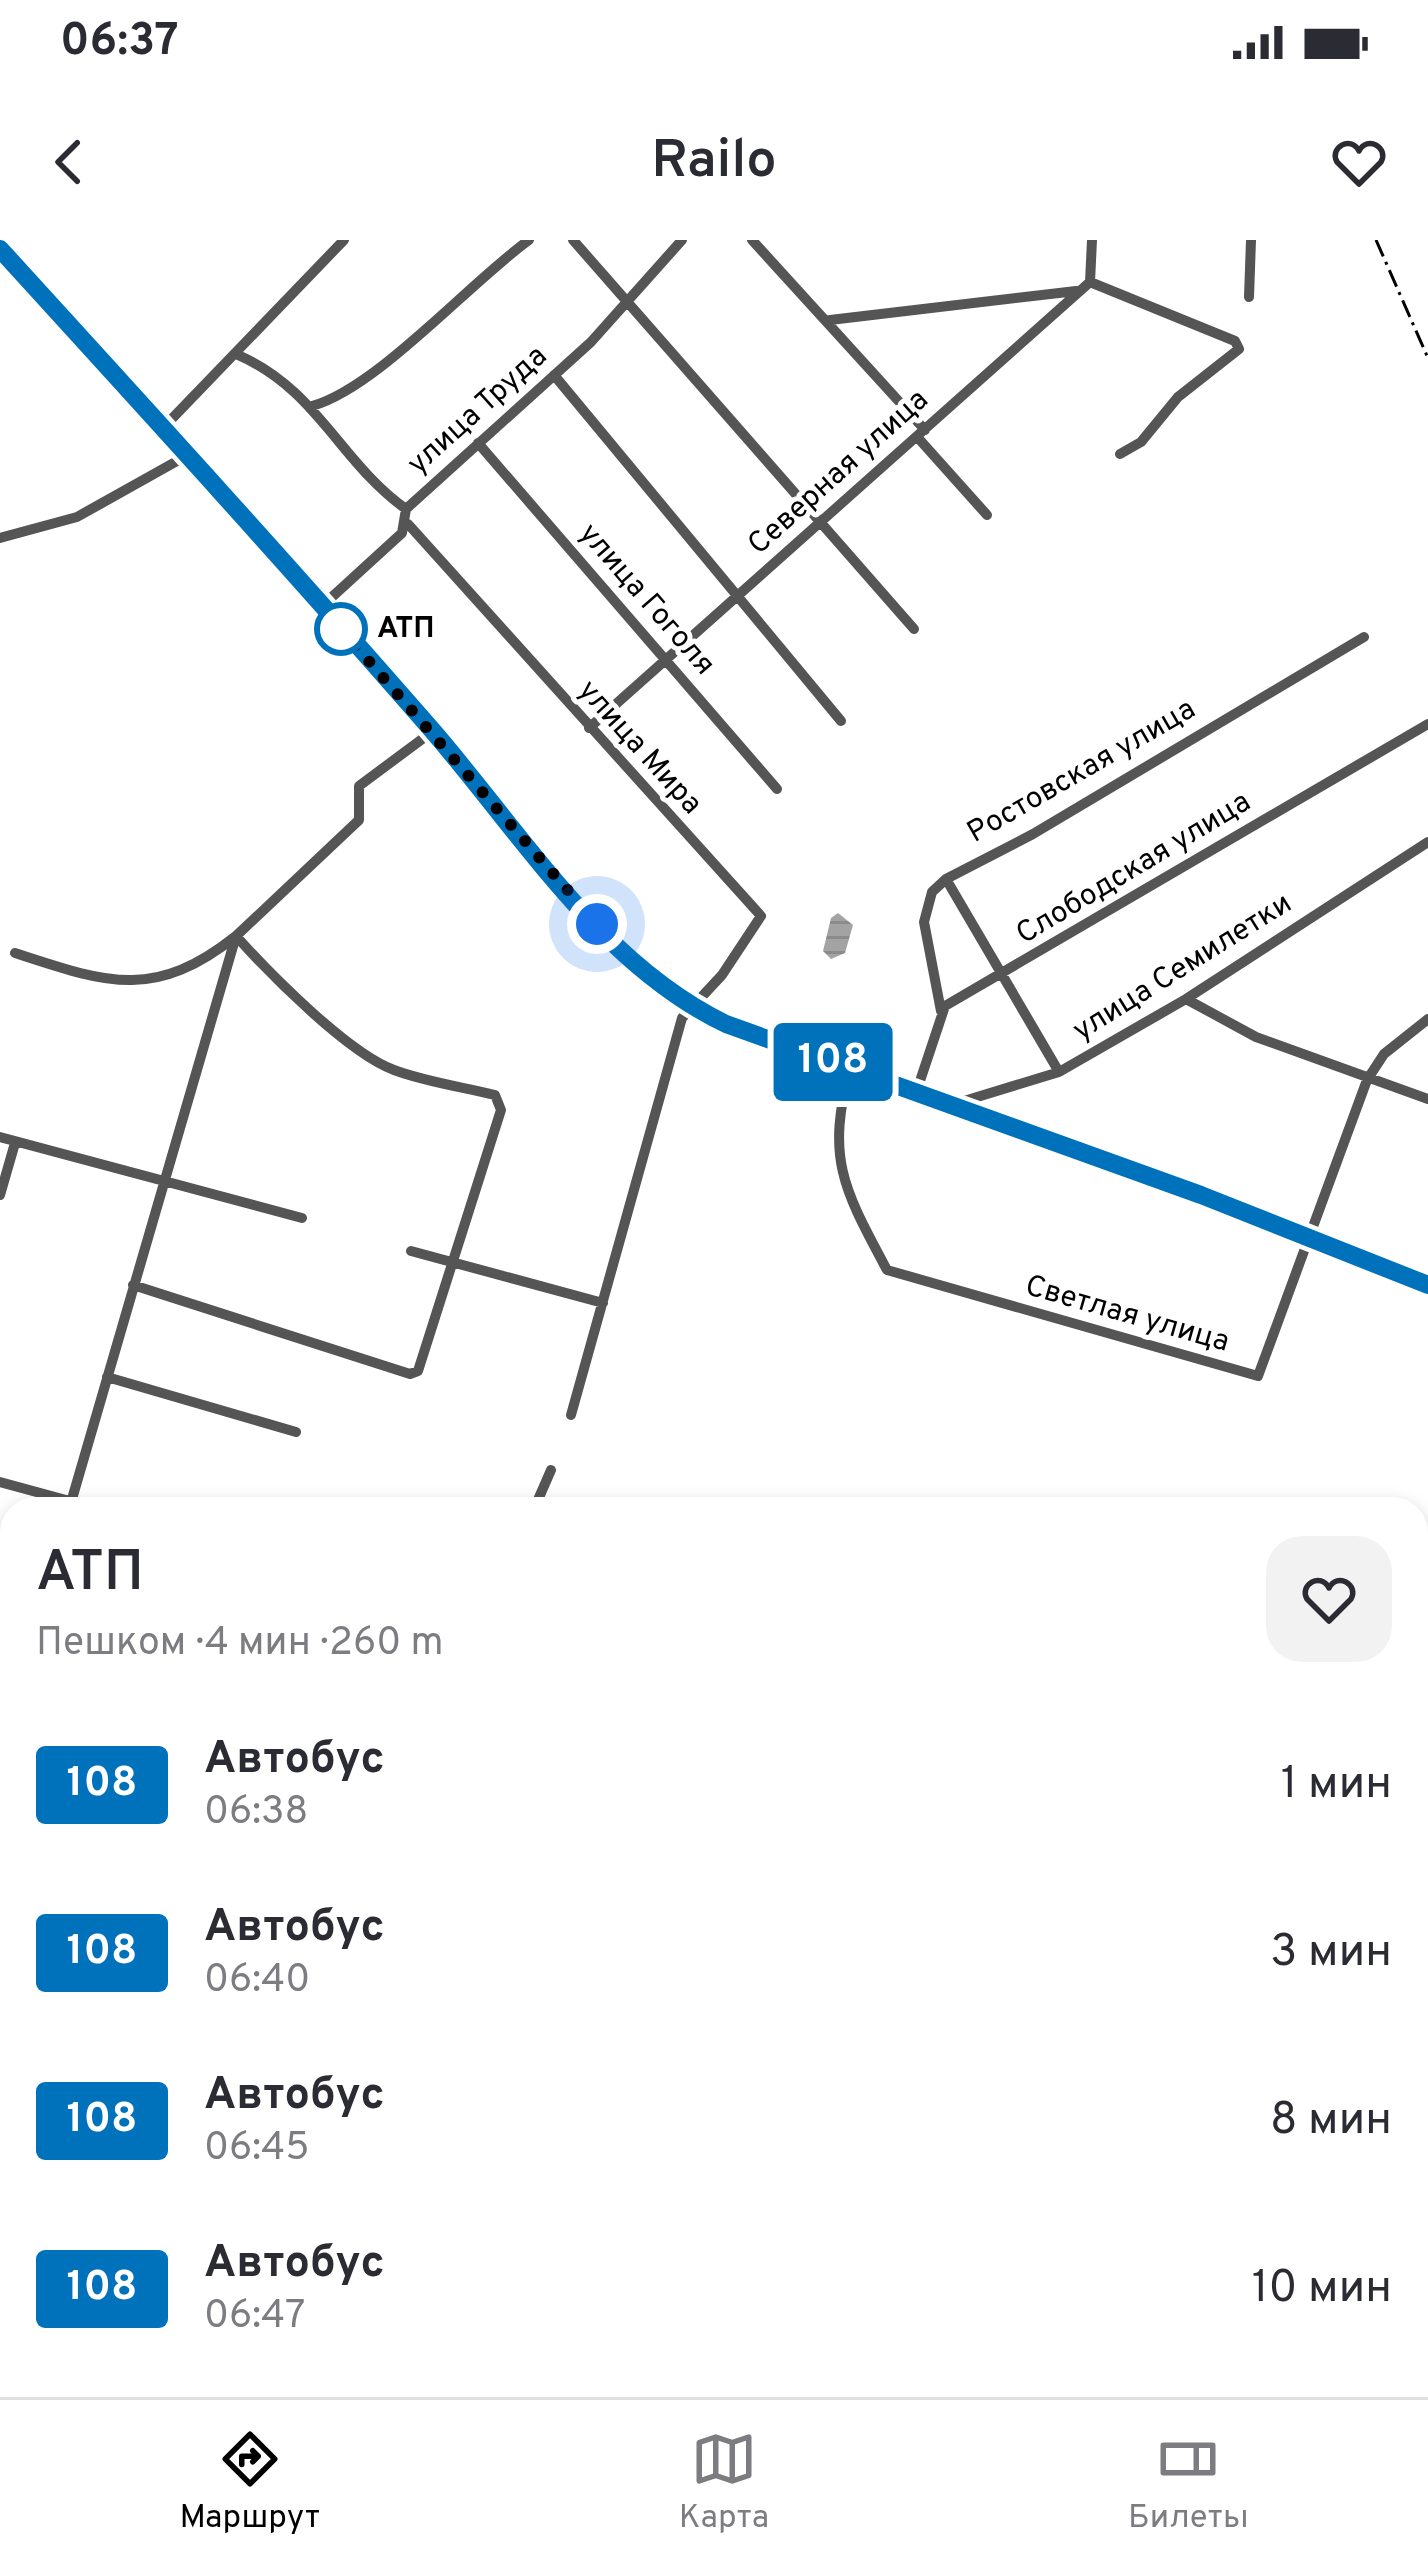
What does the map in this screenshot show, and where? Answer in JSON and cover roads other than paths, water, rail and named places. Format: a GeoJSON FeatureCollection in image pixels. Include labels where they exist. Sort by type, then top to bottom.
{"type":"FeatureCollection","features":[{"type":"Feature","properties":{"kind":"street"},"geometry":{"type":"LineString","coordinates":[[162,429],[344,240]]}},
{"type":"Feature","properties":{"kind":"street"},"geometry":{"type":"LineString","coordinates":[[312,406],[352,388],[482,274],[529,240]]}},
{"type":"Feature","properties":{"kind":"street"},"geometry":{"type":"LineString","coordinates":[[573,240],[914,629]]}},
{"type":"Feature","properties":{"kind":"street","name":"улица Труда"},"geometry":{"type":"LineString","coordinates":[[321,607],[408,524],[406,509],[628,304],[682,240]]}},
{"type":"Feature","properties":{"kind":"street"},"geometry":{"type":"LineString","coordinates":[[752,240],[830,320],[987,515]]}},
{"type":"Feature","properties":{"kind":"street"},"geometry":{"type":"LineString","coordinates":[[1084,286],[1092,240]]}},
{"type":"Feature","properties":{"kind":"street"},"geometry":{"type":"LineString","coordinates":[[1249,297],[1252,240]]}},
{"type":"Feature","properties":{"kind":"street"},"geometry":{"type":"LineString","coordinates":[[0,249],[433,731],[621,953],[692,1007],[1428,1285]]}},
{"type":"Feature","properties":{"kind":"street"},"geometry":{"type":"LineString","coordinates":[[830,320],[1084,286],[1234,341],[1239,349],[1232,360],[1178,398],[1141,442],[1120,454]]}},
{"type":"Feature","properties":{"kind":"street","name":"Северная улица"},"geometry":{"type":"LineString","coordinates":[[589,728],[1084,286]]}},
{"type":"Feature","properties":{"kind":"street"},"geometry":{"type":"LineString","coordinates":[[238,355],[272,369],[406,509]]}},
{"type":"Feature","properties":{"kind":"street"},"geometry":{"type":"LineString","coordinates":[[554,374],[841,721]]}},
{"type":"Feature","properties":{"kind":"street","name":"улица Гоголя"},"geometry":{"type":"LineString","coordinates":[[478,442],[777,789]]}},
{"type":"Feature","properties":{"kind":"street"},"geometry":{"type":"LineString","coordinates":[[0,538],[77,517],[186,456]]}},
{"type":"Feature","properties":{"kind":"street","name":"улица Мира"},"geometry":{"type":"LineString","coordinates":[[408,524],[761,916],[722,975],[692,1007]]}},
{"type":"Feature","properties":{"kind":"street","name":"Ростовская улица"},"geometry":{"type":"LineString","coordinates":[[941,1011],[924,922],[932,892],[946,879],[1138,773],[1155,758],[1364,637]]}},
{"type":"Feature","properties":{"kind":"street","name":"Слободская улица"},"geometry":{"type":"LineString","coordinates":[[941,1011],[1428,724]]}},
{"type":"Feature","properties":{"kind":"street"},"geometry":{"type":"LineString","coordinates":[[15,953],[113,982],[187,971],[236,936],[359,820],[359,786],[433,731]]}},
{"type":"Feature","properties":{"kind":"street","name":"улица Семилетки"},"geometry":{"type":"LineString","coordinates":[[950,1105],[1059,1072],[1186,999],[1428,842]]}},
{"type":"Feature","properties":{"kind":"street"},"geometry":{"type":"LineString","coordinates":[[946,879],[1059,1072]]}},
{"type":"Feature","properties":{"kind":"street"},"geometry":{"type":"LineString","coordinates":[[73,1497],[236,936]]}},
{"type":"Feature","properties":{"kind":"street"},"geometry":{"type":"LineString","coordinates":[[133,1285],[410,1374],[424,1364],[455,1263],[500,1109],[495,1095],[392,1070],[266,968],[236,936]]}},
{"type":"Feature","properties":{"kind":"street"},"geometry":{"type":"LineString","coordinates":[[1186,999],[1220,1022],[1428,1099]]}},
{"type":"Feature","properties":{"kind":"street"},"geometry":{"type":"LineString","coordinates":[[571,1415],[682,1018],[692,1007]]}},
{"type":"Feature","properties":{"kind":"street"},"geometry":{"type":"LineString","coordinates":[[916,1093],[941,1011]]}},
{"type":"Feature","properties":{"kind":"street"},"geometry":{"type":"LineString","coordinates":[[1367,1080],[1384,1054],[1428,1019]]}},
{"type":"Feature","properties":{"kind":"street","name":"Светлая улица"},"geometry":{"type":"LineString","coordinates":[[850,1068],[836,1123],[838,1158],[887,1270],[1258,1376],[1367,1080]]}},
{"type":"Feature","properties":{"kind":"street"},"geometry":{"type":"LineString","coordinates":[[0,1137],[302,1218]]}},
{"type":"Feature","properties":{"kind":"street"},"geometry":{"type":"LineString","coordinates":[[0,1196],[15,1143]]}},
{"type":"Feature","properties":{"kind":"street"},"geometry":{"type":"LineString","coordinates":[[411,1251],[603,1303]]}},
{"type":"Feature","properties":{"kind":"street"},"geometry":{"type":"LineString","coordinates":[[106,1377],[296,1432]]}},
{"type":"Feature","properties":{"kind":"street"},"geometry":{"type":"LineString","coordinates":[[539,1497],[550,1471]]}},
{"type":"Feature","properties":{"kind":"street"},"geometry":{"type":"LineString","coordinates":[[0,1482],[64,1497]]}},
{"type":"Feature","properties":{"kind":"railway"},"geometry":{"type":"LineString","coordinates":[[1376,240],[1428,358]]}},
{"type":"Feature","properties":{"kind":"place","name":"АТП"},"geometry":{"type":"Point","coordinates":[341,629]}}]}
